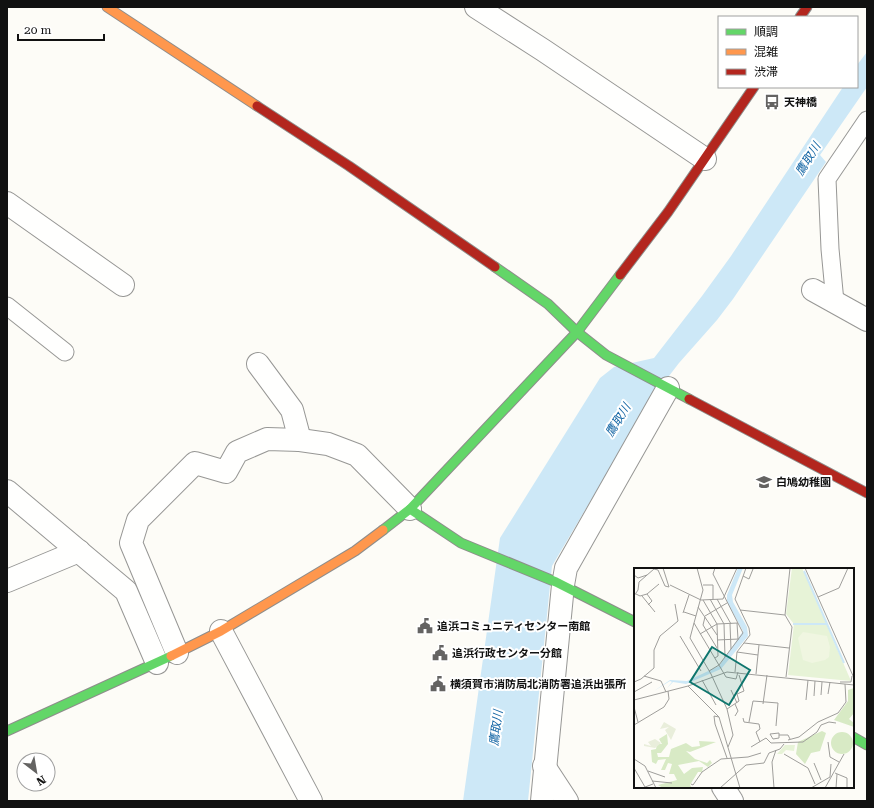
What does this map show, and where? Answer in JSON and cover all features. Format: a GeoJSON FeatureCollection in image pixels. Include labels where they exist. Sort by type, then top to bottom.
{"type":"FeatureCollection","features":[{"type":"Feature","properties":{"kind":"street"},"geometry":{"type":"LineString","coordinates":[[476,7],[543,50],[705,160]]}},
{"type":"Feature","properties":{"kind":"street"},"geometry":{"type":"LineString","coordinates":[[801,16],[807,7]]}},
{"type":"Feature","properties":{"kind":"street"},"geometry":{"type":"LineString","coordinates":[[110,8],[349,166],[548,304],[577,332],[606,355],[867,493]]}},
{"type":"Feature","properties":{"kind":"street"},"geometry":{"type":"LineString","coordinates":[[7,731],[157,663],[221,631],[355,551],[410,509],[577,332],[668,212],[753,88]]}},
{"type":"Feature","properties":{"kind":"street"},"geometry":{"type":"LineString","coordinates":[[7,204],[123,285]]}},
{"type":"Feature","properties":{"kind":"street"},"geometry":{"type":"LineString","coordinates":[[813,290],[867,320]]}},
{"type":"Feature","properties":{"kind":"street"},"geometry":{"type":"LineString","coordinates":[[258,364],[292,410],[300,440]]}},
{"type":"Feature","properties":{"kind":"street"},"geometry":{"type":"LineString","coordinates":[[542,801],[559,583],[566,568],[668,388]]}},
{"type":"Feature","properties":{"kind":"street"},"geometry":{"type":"LineString","coordinates":[[177,653],[131,544],[138,520],[195,463],[226,472],[237,452],[267,439],[300,440],[328,444],[358,455],[410,509],[461,543],[559,583],[634,621]]}},
{"type":"Feature","properties":{"kind":"street"},"geometry":{"type":"LineString","coordinates":[[7,491],[126,591],[157,663]]}},
{"type":"Feature","properties":{"kind":"street"},"geometry":{"type":"LineString","coordinates":[[7,582],[79,552]]}},
{"type":"Feature","properties":{"kind":"street"},"geometry":{"type":"LineString","coordinates":[[221,631],[311,801]]}},
{"type":"Feature","properties":{"kind":"street"},"geometry":{"type":"LineString","coordinates":[[854,738],[867,744]]}},
{"type":"Feature","properties":{"kind":"street"},"geometry":{"type":"LineString","coordinates":[[544,766],[567,801]]}},
{"type":"Feature","properties":{"kind":"street"},"geometry":{"type":"LineString","coordinates":[[724,788],[732,801]]}},
{"type":"Feature","properties":{"kind":"lane"},"geometry":{"type":"LineString","coordinates":[[835,302],[830,249],[827,179],[867,120]]}},
{"type":"Feature","properties":{"kind":"lane"},"geometry":{"type":"LineString","coordinates":[[7,306],[65,352]]}},
{"type":"Feature","properties":{"kind":"water","name":"鷹取川"},"geometry":{"type":"Polygon","coordinates":[[[867,52],[867,87],[820,155],[826,162],[733,299],[717,320],[679,363],[649,402],[552,566],[528,801],[463,801],[500,538],[600,378],[614,367],[654,358],[731,256],[842,88],[858,88],[858,64],[867,52]]]}},
{"type":"Feature","properties":{"kind":"traffic: fast"},"geometry":{"type":"LineString","coordinates":[[495,267],[548,304],[577,332],[606,355],[689,399]]}},
{"type":"Feature","properties":{"kind":"traffic: fast"},"geometry":{"type":"LineString","coordinates":[[383,530],[410,509],[577,332],[620,275]]}},
{"type":"Feature","properties":{"kind":"traffic: fast"},"geometry":{"type":"LineString","coordinates":[[410,509],[461,543],[556,582],[634,621]]}},
{"type":"Feature","properties":{"kind":"traffic: fast"},"geometry":{"type":"LineString","coordinates":[[7,731],[171,656]]}},
{"type":"Feature","properties":{"kind":"traffic: fast"},"geometry":{"type":"LineString","coordinates":[[854,738],[867,745]]}},
{"type":"Feature","properties":{"kind":"traffic: slow"},"geometry":{"type":"LineString","coordinates":[[107,7],[257,106]]}},
{"type":"Feature","properties":{"kind":"traffic: slow"},"geometry":{"type":"LineString","coordinates":[[171,656],[221,631],[355,551],[383,530]]}},
{"type":"Feature","properties":{"kind":"traffic: jam"},"geometry":{"type":"LineString","coordinates":[[801,16],[807,7]]}},
{"type":"Feature","properties":{"kind":"traffic: jam"},"geometry":{"type":"LineString","coordinates":[[620,275],[668,212],[753,88]]}},
{"type":"Feature","properties":{"kind":"traffic: jam"},"geometry":{"type":"LineString","coordinates":[[257,106],[349,166],[495,267]]}},
{"type":"Feature","properties":{"kind":"traffic: jam"},"geometry":{"type":"LineString","coordinates":[[689,399],[867,493]]}},
{"type":"Feature","properties":{"kind":"place","name":"天神橋"},"geometry":{"type":"Point","coordinates":[772,102]}},
{"type":"Feature","properties":{"kind":"place","name":"白鳩幼稚園"},"geometry":{"type":"Point","coordinates":[764,482]}},
{"type":"Feature","properties":{"kind":"place","name":"追浜コミュニティセンター南館"},"geometry":{"type":"Point","coordinates":[425,626]}},
{"type":"Feature","properties":{"kind":"place","name":"追浜行政センター分館"},"geometry":{"type":"Point","coordinates":[440,653]}},
{"type":"Feature","properties":{"kind":"place","name":"横須賀市消防局北消防署追浜出張所"},"geometry":{"type":"Point","coordinates":[438,684]}}]}
